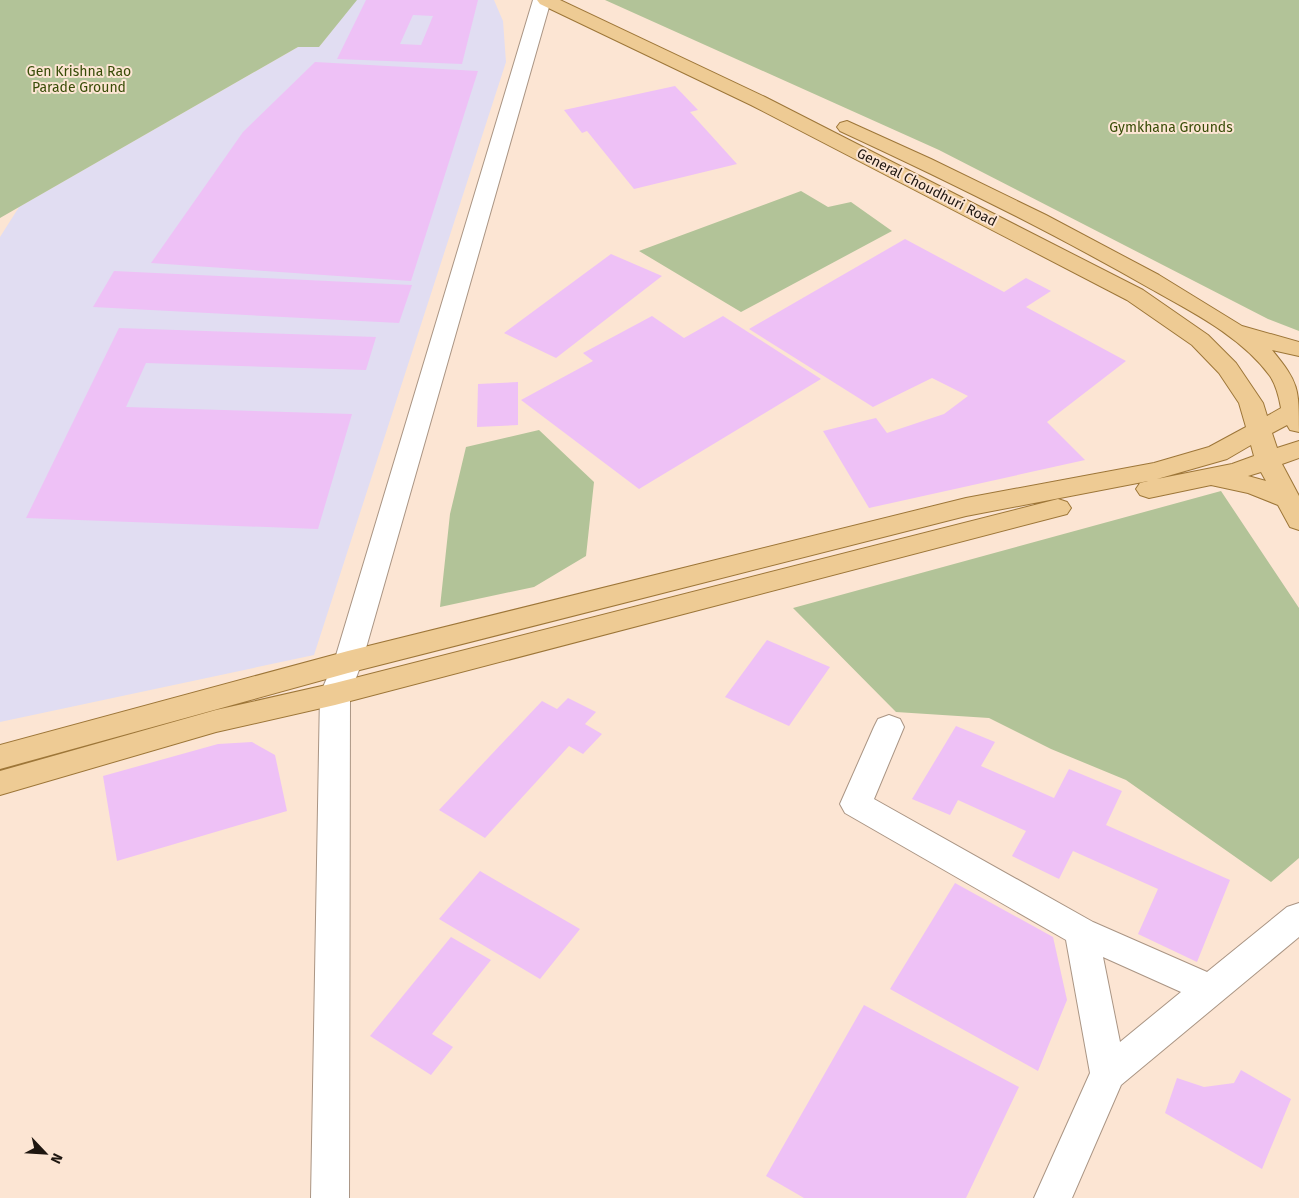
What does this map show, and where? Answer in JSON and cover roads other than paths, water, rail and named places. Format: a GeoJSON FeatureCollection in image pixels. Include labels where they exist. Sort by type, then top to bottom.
{"type":"FeatureCollection","features":[{"type":"Feature","properties":{"kind":"main road","name":"General Choudhuri Road"},"geometry":{"type":"LineString","coordinates":[[544,0],[758,100],[1135,294],[1200,340],[1228,368],[1251,403],[1268,461],[1299,521]]}},
{"type":"Feature","properties":{"kind":"main road","name":"General Choudhuri Road"},"geometry":{"type":"LineString","coordinates":[[575,0],[934,168],[1101,252],[1234,328],[1278,370],[1290,392],[1297,415]]}},
{"type":"Feature","properties":{"kind":"main road"},"geometry":{"type":"LineString","coordinates":[[1234,328],[1283,346],[1299,349]]}},
{"type":"Feature","properties":{"kind":"main road"},"geometry":{"type":"LineString","coordinates":[[0,757],[348,662],[966,507],[1155,471],[1218,452],[1259,431],[1297,415]]}},
{"type":"Feature","properties":{"kind":"main road"},"geometry":{"type":"LineString","coordinates":[[0,783],[216,721],[335,694],[1036,513],[1211,476],[1268,461],[1299,449]]}},
{"type":"Feature","properties":{"kind":"main road"},"geometry":{"type":"LineString","coordinates":[[1211,476],[1254,486],[1288,499]]}},
{"type":"Feature","properties":{"kind":"street"},"geometry":{"type":"LineString","coordinates":[[330,1198],[335,694],[348,662],[544,0]]}},
{"type":"Feature","properties":{"kind":"street"},"geometry":{"type":"LineString","coordinates":[[889,727],[856,804],[1081,932],[1210,989]]}},
{"type":"Feature","properties":{"kind":"street"},"geometry":{"type":"LineString","coordinates":[[1053,1198],[1108,1073],[1299,917]]}},
{"type":"Feature","properties":{"kind":"street"},"geometry":{"type":"LineString","coordinates":[[1081,932],[1108,1073]]}},
{"type":"Feature","properties":{"kind":"park label","name":"Gen Krishna Rao Parade Ground"},"geometry":{"type":"Point","coordinates":[79,79]}},
{"type":"Feature","properties":{"kind":"park label","name":"Gymkhana Grounds"},"geometry":{"type":"Point","coordinates":[1171,127]}}]}
